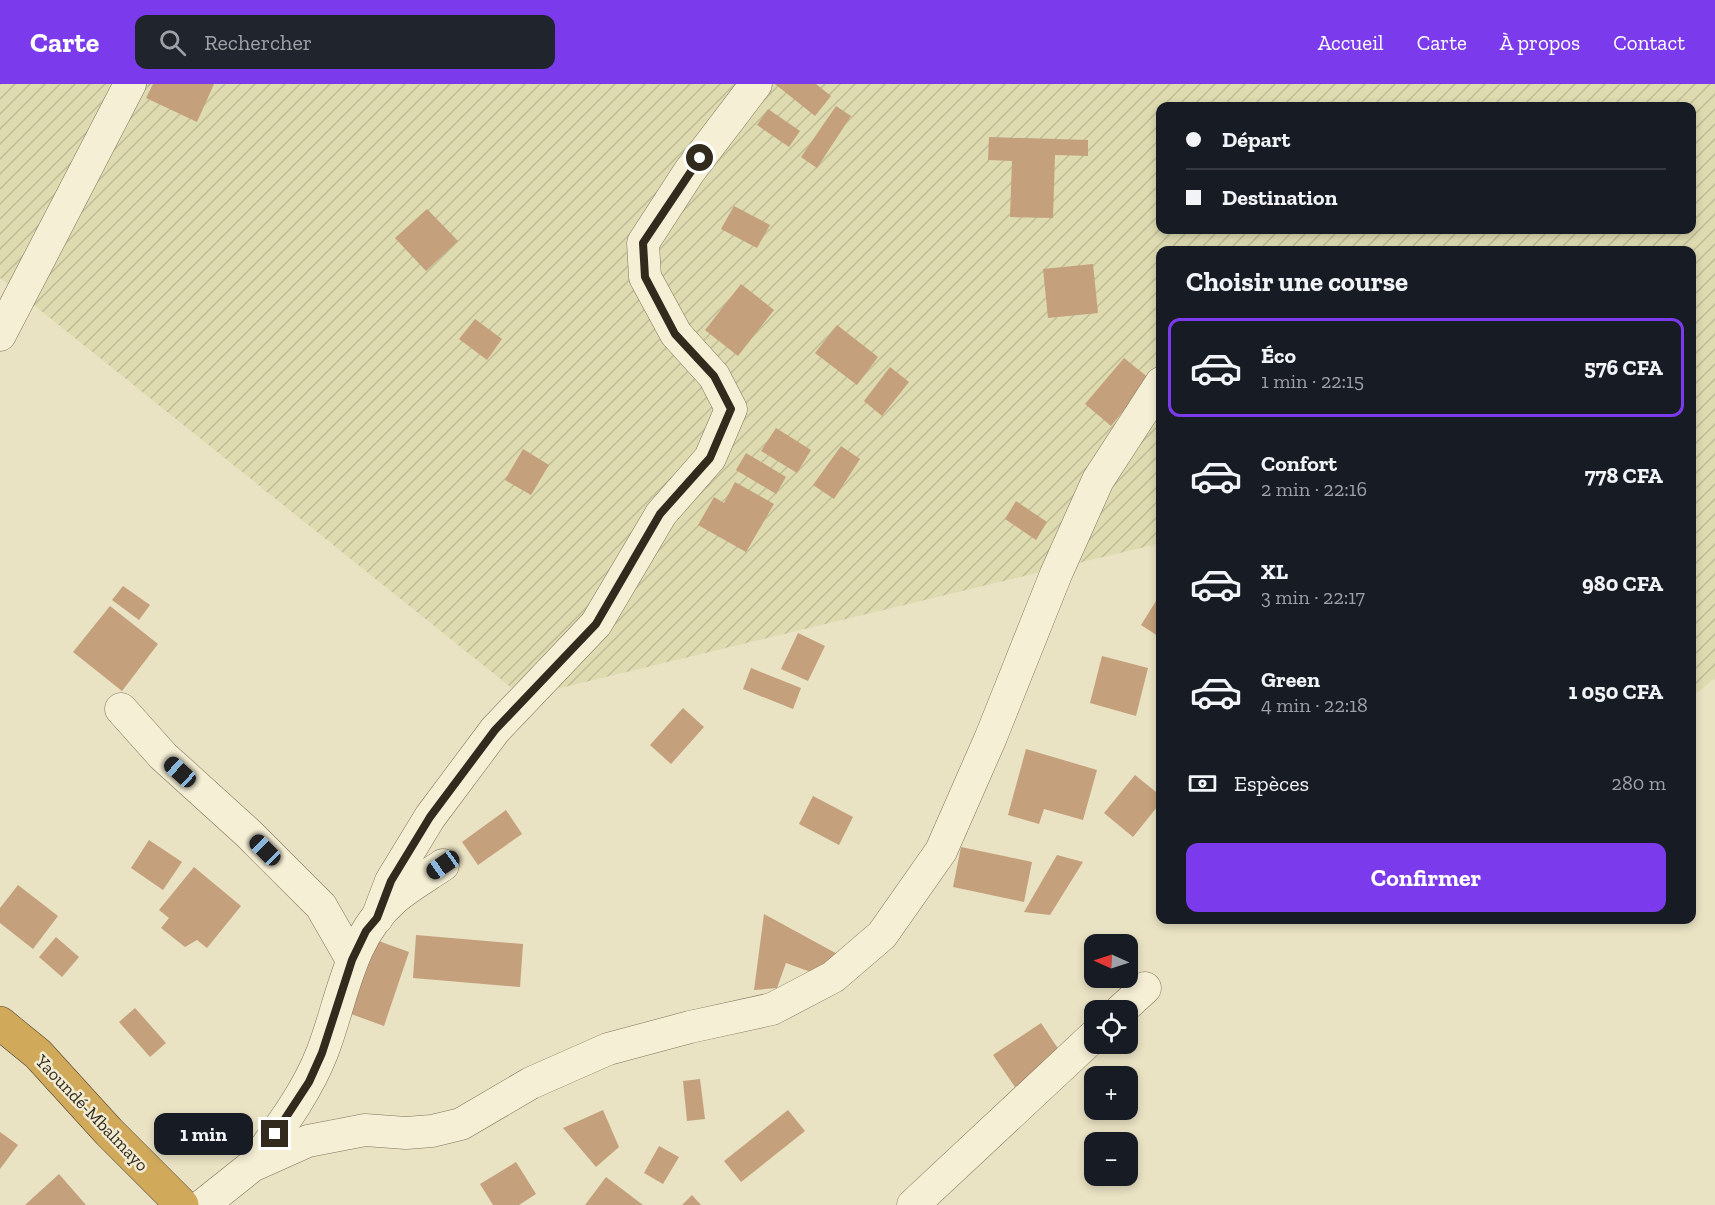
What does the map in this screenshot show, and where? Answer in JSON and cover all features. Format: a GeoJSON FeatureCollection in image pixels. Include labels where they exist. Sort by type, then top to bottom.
{"type":"FeatureCollection","features":[{"type":"Feature","properties":{"kind":"highway","name":"Yaoundé-Mbalmayo"},"geometry":{"type":"LineString","coordinates":[[0,1023],[38,1054],[109,1132],[182,1205]]}},
{"type":"Feature","properties":{"kind":"street"},"geometry":{"type":"LineString","coordinates":[[0,335],[130,84]]}},
{"type":"Feature","properties":{"kind":"street"},"geometry":{"type":"LineString","coordinates":[[377,918],[391,881],[437,808],[495,730],[596,624],[660,514],[710,458],[731,409],[714,376],[675,334],[645,277],[643,243],[689,172],[756,84]]}},
{"type":"Feature","properties":{"kind":"street"},"geometry":{"type":"LineString","coordinates":[[203,1205],[252,1166],[308,1141],[365,1130],[432,1131],[461,1124],[531,1083],[608,1049],[690,1027],[772,1009],[833,977],[882,935],[941,851],[991,737],[1056,574],[1098,480],[1156,391]]}},
{"type":"Feature","properties":{"kind":"street"},"geometry":{"type":"LineString","coordinates":[[121,709],[163,756],[249,834],[321,906],[352,960]]}},
{"type":"Feature","properties":{"kind":"street"},"geometry":{"type":"LineString","coordinates":[[252,1166],[309,1082],[322,1053],[352,960],[366,931],[394,899],[443,865]]}},
{"type":"Feature","properties":{"kind":"street"},"geometry":{"type":"LineString","coordinates":[[1131,1000],[1144,988]]}},
{"type":"Feature","properties":{"kind":"street"},"geometry":{"type":"LineString","coordinates":[[913,1205],[1084,1045]]}},
{"type":"Feature","properties":{"kind":"shaded area"},"geometry":{"type":"Polygon","coordinates":[[[0,84],[1715,84],[1715,678],[1696,694],[1696,246],[1156,246],[1156,544],[523,697],[0,278],[0,84]]]}},
{"type":"Feature","properties":{"kind":"building"},"geometry":{"type":"Polygon","coordinates":[[[153,84],[214,84],[197,122],[146,98],[153,84]]]}},
{"type":"Feature","properties":{"kind":"building"},"geometry":{"type":"Polygon","coordinates":[[[775,84],[816,84],[831,96],[815,116],[775,84]]]}},
{"type":"Feature","properties":{"kind":"building"},"geometry":{"type":"Polygon","coordinates":[[[836,106],[851,116],[817,168],[801,157],[836,106]]]}},
{"type":"Feature","properties":{"kind":"building"},"geometry":{"type":"Polygon","coordinates":[[[768,109],[800,131],[789,147],[757,125],[768,109]]]}},
{"type":"Feature","properties":{"kind":"building"},"geometry":{"type":"Polygon","coordinates":[[[989,137],[1088,140],[1088,156],[1055,155],[1053,218],[1010,217],[1012,161],[988,160],[989,137]]]}},
{"type":"Feature","properties":{"kind":"building"},"geometry":{"type":"Polygon","coordinates":[[[734,206],[770,225],[757,248],[721,229],[734,206]]]}},
{"type":"Feature","properties":{"kind":"building"},"geometry":{"type":"Polygon","coordinates":[[[427,209],[458,241],[426,271],[395,238],[427,209]]]}},
{"type":"Feature","properties":{"kind":"building"},"geometry":{"type":"Polygon","coordinates":[[[1093,264],[1098,313],[1048,318],[1043,269],[1093,264]]]}},
{"type":"Feature","properties":{"kind":"building"},"geometry":{"type":"Polygon","coordinates":[[[741,284],[774,310],[738,356],[705,330],[741,284]]]}},
{"type":"Feature","properties":{"kind":"building"},"geometry":{"type":"Polygon","coordinates":[[[475,319],[502,339],[487,360],[459,339],[475,319]]]}},
{"type":"Feature","properties":{"kind":"building"},"geometry":{"type":"Polygon","coordinates":[[[837,325],[878,357],[857,385],[815,353],[837,325]]]}},
{"type":"Feature","properties":{"kind":"building"},"geometry":{"type":"Polygon","coordinates":[[[1124,358],[1150,379],[1111,426],[1085,404],[1124,358]]]}},
{"type":"Feature","properties":{"kind":"building"},"geometry":{"type":"Polygon","coordinates":[[[890,367],[909,382],[882,416],[864,401],[890,367]]]}},
{"type":"Feature","properties":{"kind":"building"},"geometry":{"type":"Polygon","coordinates":[[[776,428],[811,450],[797,473],[761,451],[776,428]]]}},
{"type":"Feature","properties":{"kind":"building"},"geometry":{"type":"Polygon","coordinates":[[[841,446],[860,459],[834,499],[813,485],[841,446]]]}},
{"type":"Feature","properties":{"kind":"building"},"geometry":{"type":"Polygon","coordinates":[[[523,449],[549,465],[531,495],[505,480],[523,449]]]}},
{"type":"Feature","properties":{"kind":"building"},"geometry":{"type":"Polygon","coordinates":[[[746,453],[786,477],[776,494],[736,470],[746,453]]]}},
{"type":"Feature","properties":{"kind":"building"},"geometry":{"type":"Polygon","coordinates":[[[735,482],[774,504],[746,552],[698,525],[714,497],[724,503],[735,482]]]}},
{"type":"Feature","properties":{"kind":"building"},"geometry":{"type":"Polygon","coordinates":[[[1016,501],[1047,522],[1036,540],[1005,519],[1016,501]]]}},
{"type":"Feature","properties":{"kind":"building"},"geometry":{"type":"Polygon","coordinates":[[[123,586],[150,605],[139,620],[112,600],[123,586]]]}},
{"type":"Feature","properties":{"kind":"building"},"geometry":{"type":"Polygon","coordinates":[[[1156,601],[1156,635],[1141,625],[1156,601]]]}},
{"type":"Feature","properties":{"kind":"building"},"geometry":{"type":"Polygon","coordinates":[[[110,606],[158,644],[122,691],[73,652],[110,606]]]}},
{"type":"Feature","properties":{"kind":"building"},"geometry":{"type":"Polygon","coordinates":[[[798,633],[825,646],[808,681],[781,669],[798,633]]]}},
{"type":"Feature","properties":{"kind":"building"},"geometry":{"type":"Polygon","coordinates":[[[1102,656],[1148,668],[1136,716],[1090,703],[1102,656]]]}},
{"type":"Feature","properties":{"kind":"building"},"geometry":{"type":"Polygon","coordinates":[[[751,668],[801,688],[793,709],[743,689],[751,668]]]}},
{"type":"Feature","properties":{"kind":"building"},"geometry":{"type":"Polygon","coordinates":[[[683,708],[704,727],[671,764],[650,745],[683,708]]]}},
{"type":"Feature","properties":{"kind":"building"},"geometry":{"type":"Polygon","coordinates":[[[1026,749],[1097,770],[1083,820],[1044,809],[1039,824],[1008,815],[1026,749]]]}},
{"type":"Feature","properties":{"kind":"building"},"geometry":{"type":"Polygon","coordinates":[[[1135,775],[1156,792],[1156,808],[1133,837],[1104,813],[1135,775]]]}},
{"type":"Feature","properties":{"kind":"building"},"geometry":{"type":"Polygon","coordinates":[[[813,796],[853,817],[839,845],[799,824],[813,796]]]}},
{"type":"Feature","properties":{"kind":"building"},"geometry":{"type":"Polygon","coordinates":[[[506,810],[522,834],[478,865],[462,842],[506,810]]]}},
{"type":"Feature","properties":{"kind":"building"},"geometry":{"type":"Polygon","coordinates":[[[149,840],[182,862],[163,890],[131,868],[149,840]]]}},
{"type":"Feature","properties":{"kind":"building"},"geometry":{"type":"Polygon","coordinates":[[[961,847],[1032,862],[1024,902],[953,887],[961,847]]]}},
{"type":"Feature","properties":{"kind":"building"},"geometry":{"type":"Polygon","coordinates":[[[1057,855],[1083,862],[1050,915],[1024,912],[1057,855]]]}},
{"type":"Feature","properties":{"kind":"building"},"geometry":{"type":"Polygon","coordinates":[[[194,867],[241,906],[207,948],[197,940],[185,947],[161,928],[169,918],[159,910],[194,867]]]}},
{"type":"Feature","properties":{"kind":"building"},"geometry":{"type":"Polygon","coordinates":[[[18,885],[58,916],[33,949],[0,923],[0,908],[18,885]]]}},
{"type":"Feature","properties":{"kind":"building"},"geometry":{"type":"Polygon","coordinates":[[[764,914],[841,956],[819,975],[786,963],[777,988],[754,990],[764,914]]]}},
{"type":"Feature","properties":{"kind":"building"},"geometry":{"type":"Polygon","coordinates":[[[416,935],[523,944],[520,987],[413,978],[416,935]]]}},
{"type":"Feature","properties":{"kind":"building"},"geometry":{"type":"Polygon","coordinates":[[[56,937],[79,957],[62,977],[39,957],[56,937]]]}},
{"type":"Feature","properties":{"kind":"building"},"geometry":{"type":"Polygon","coordinates":[[[376,940],[409,952],[384,1026],[351,1014],[376,940]]]}},
{"type":"Feature","properties":{"kind":"building"},"geometry":{"type":"Polygon","coordinates":[[[135,1008],[166,1043],[150,1057],[119,1022],[135,1008]]]}},
{"type":"Feature","properties":{"kind":"building"},"geometry":{"type":"Polygon","coordinates":[[[1041,1023],[1063,1056],[1015,1087],[993,1055],[1041,1023]]]}},
{"type":"Feature","properties":{"kind":"building"},"geometry":{"type":"Polygon","coordinates":[[[700,1079],[705,1119],[687,1121],[683,1081],[700,1079]]]}},
{"type":"Feature","properties":{"kind":"building"},"geometry":{"type":"Polygon","coordinates":[[[603,1110],[619,1147],[596,1167],[563,1128],[603,1110]]]}},
{"type":"Feature","properties":{"kind":"building"},"geometry":{"type":"Polygon","coordinates":[[[788,1110],[805,1131],[741,1182],[724,1161],[788,1110]]]}},
{"type":"Feature","properties":{"kind":"building"},"geometry":{"type":"Polygon","coordinates":[[[0,1132],[18,1145],[0,1169],[0,1132]]]}},
{"type":"Feature","properties":{"kind":"building"},"geometry":{"type":"Polygon","coordinates":[[[659,1146],[679,1157],[663,1184],[644,1173],[659,1146]]]}},
{"type":"Feature","properties":{"kind":"building"},"geometry":{"type":"Polygon","coordinates":[[[516,1162],[536,1194],[519,1205],[493,1205],[480,1184],[516,1162]]]}},
{"type":"Feature","properties":{"kind":"building"},"geometry":{"type":"Polygon","coordinates":[[[59,1174],[86,1205],[25,1205],[59,1174]]]}},
{"type":"Feature","properties":{"kind":"building"},"geometry":{"type":"Polygon","coordinates":[[[606,1177],[643,1205],[585,1205],[606,1177]]]}},
{"type":"Feature","properties":{"kind":"building"},"geometry":{"type":"Polygon","coordinates":[[[692,1195],[701,1205],[682,1205],[692,1195]]]}},
{"type":"Feature","properties":{"kind":"route"},"geometry":{"type":"LineString","coordinates":[[275,1134],[309,1082],[322,1053],[352,960],[366,931],[377,918],[391,881],[430,817],[495,730],[596,624],[660,514],[710,458],[731,409],[714,376],[675,334],[645,277],[643,243],[700,158]]}}]}
